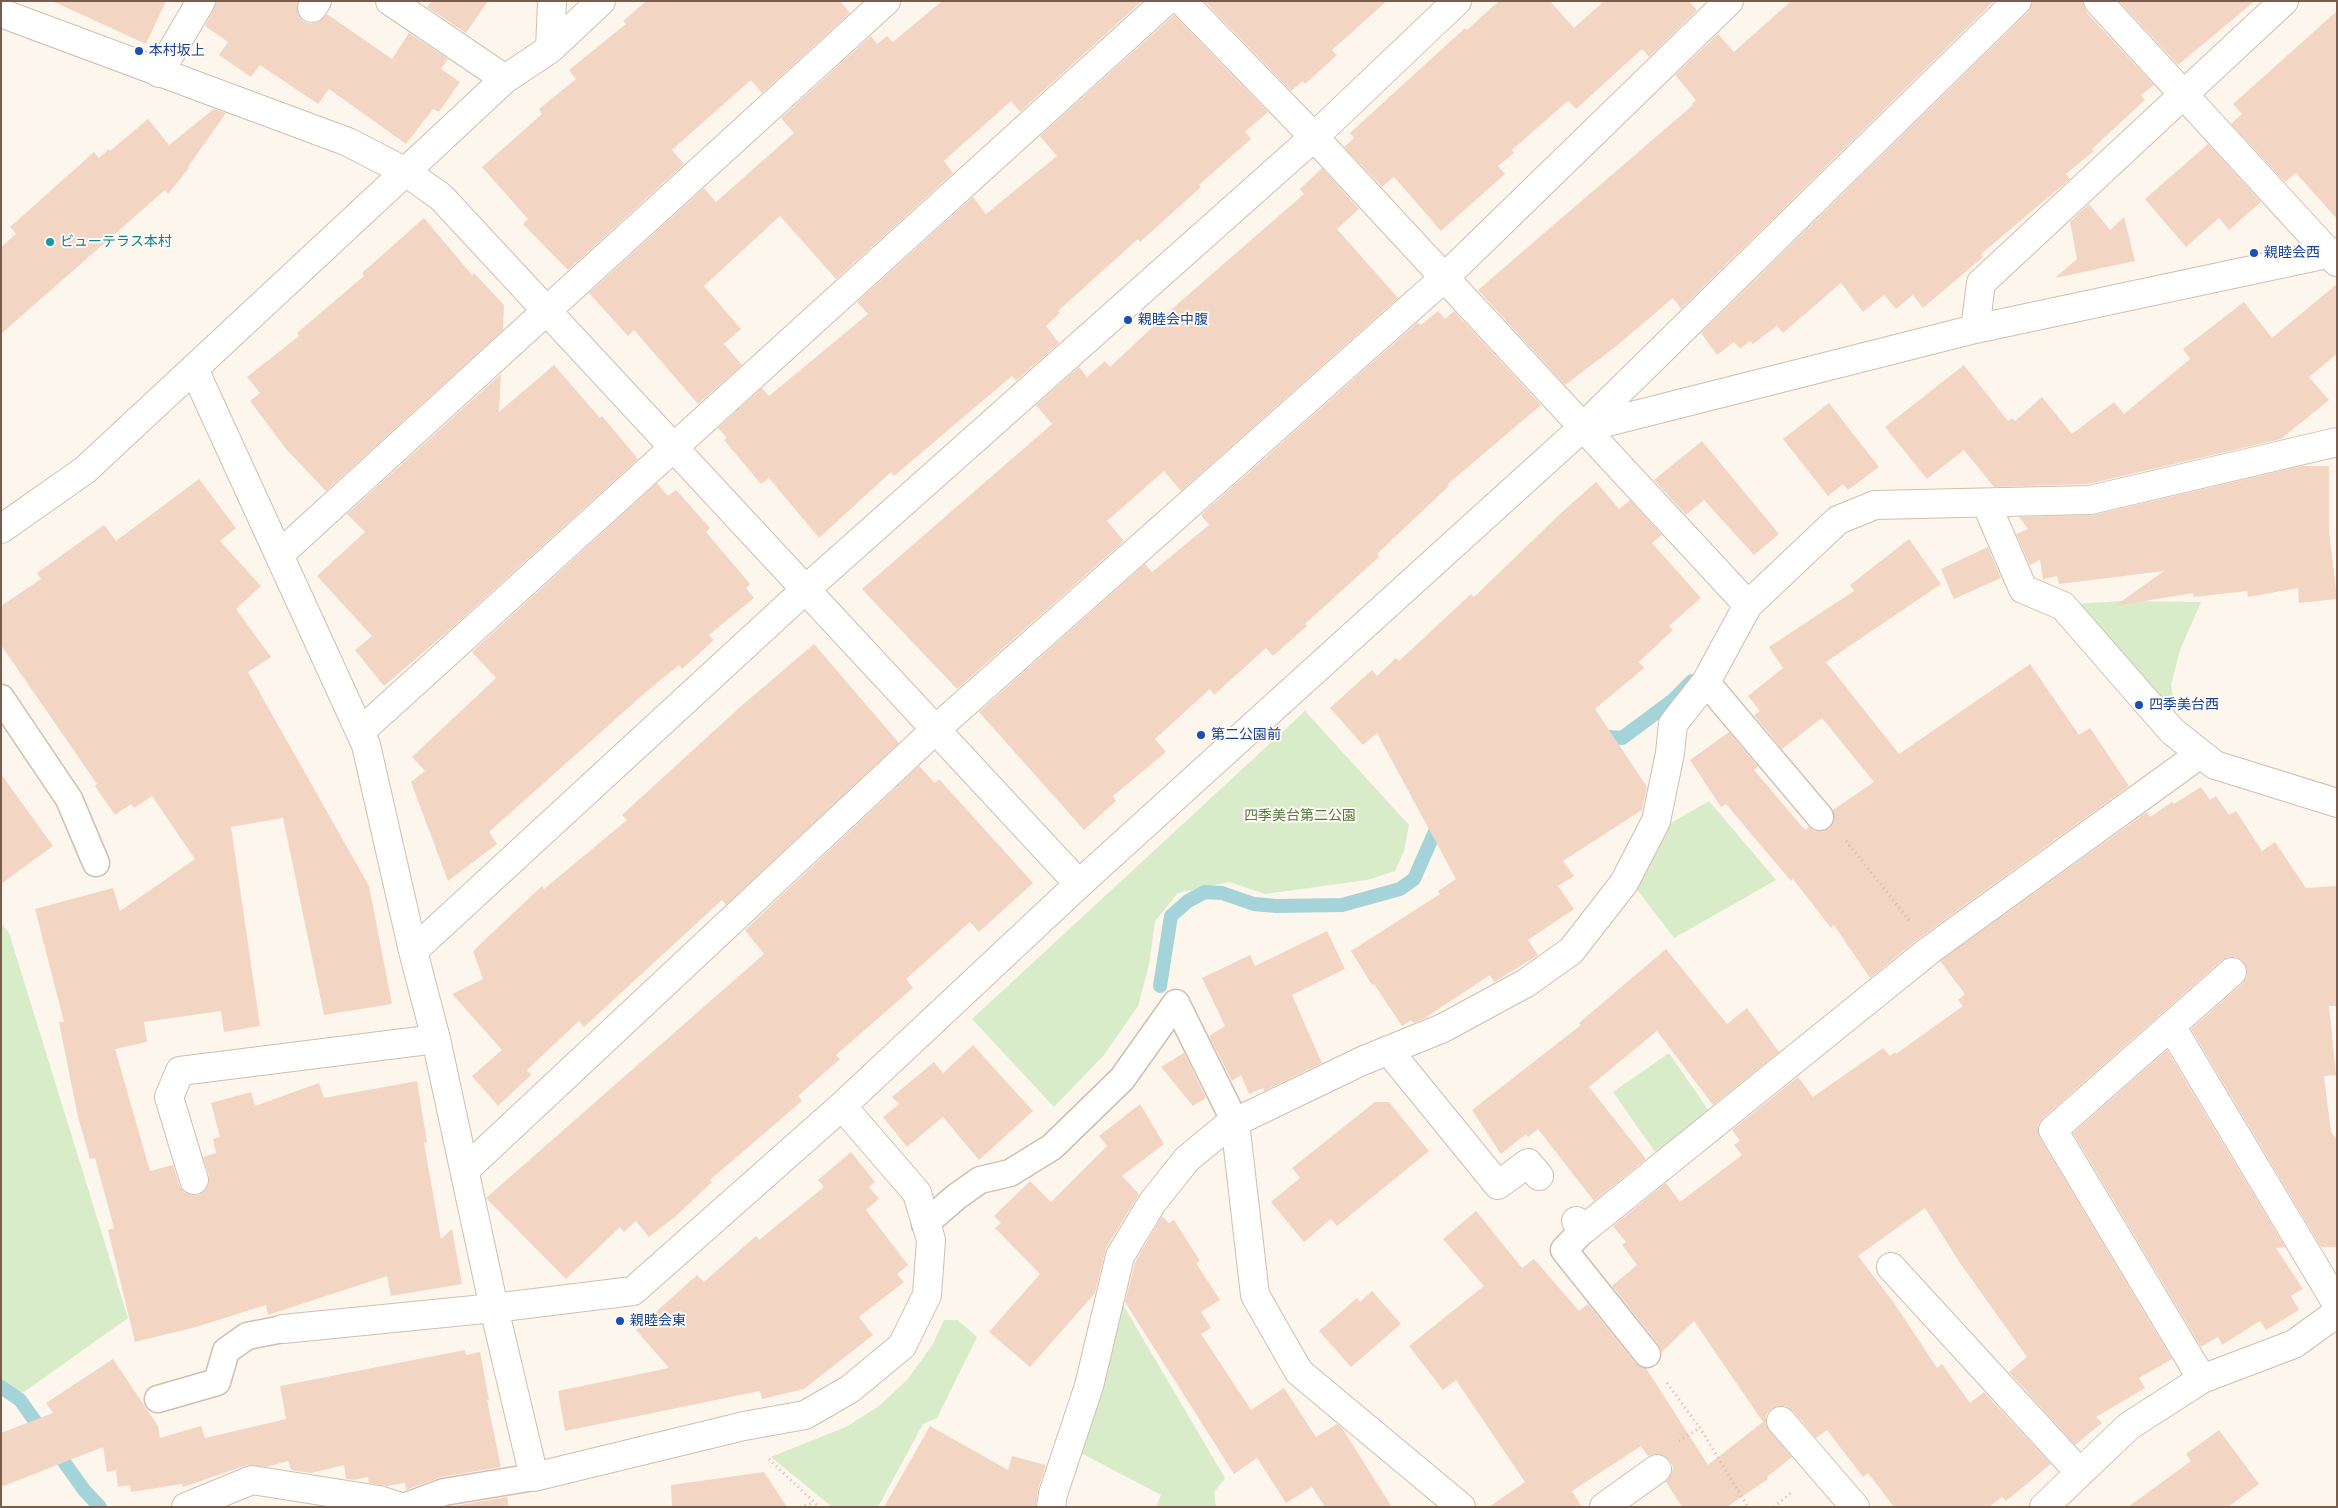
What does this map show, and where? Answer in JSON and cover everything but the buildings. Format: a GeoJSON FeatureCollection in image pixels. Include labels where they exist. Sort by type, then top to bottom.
{"type":"FeatureCollection","features":[{"type":"Feature","properties":{"kind":"street"},"geometry":{"type":"LineString","coordinates":[[159,72],[201,1]]}},
{"type":"Feature","properties":{"kind":"street"},"geometry":{"type":"LineString","coordinates":[[390,1],[505,78]]}},
{"type":"Feature","properties":{"kind":"street"},"geometry":{"type":"LineString","coordinates":[[550,49],[552,1]]}},
{"type":"Feature","properties":{"kind":"street"},"geometry":{"type":"LineString","coordinates":[[1,529],[85,470],[505,78],[550,49],[601,1]]}},
{"type":"Feature","properties":{"kind":"street"},"geometry":{"type":"LineString","coordinates":[[280,554],[545,310],[886,1]]}},
{"type":"Feature","properties":{"kind":"street"},"geometry":{"type":"LineString","coordinates":[[360,732],[1166,1]]}},
{"type":"Feature","properties":{"kind":"street"},"geometry":{"type":"LineString","coordinates":[[1182,1],[1314,137],[1748,605]]}},
{"type":"Feature","properties":{"kind":"street"},"geometry":{"type":"LineString","coordinates":[[413,951],[805,590],[1314,137],[1457,1]]}},
{"type":"Feature","properties":{"kind":"street"},"geometry":{"type":"LineString","coordinates":[[465,1170],[935,730],[1444,278],[1729,1]]}},
{"type":"Feature","properties":{"kind":"street"},"geometry":{"type":"LineString","coordinates":[[283,1329],[494,1308],[633,1291],[842,1106],[1080,884],[1582,428],[2017,1]]}},
{"type":"Feature","properties":{"kind":"street"},"geometry":{"type":"LineString","coordinates":[[2098,1],[2334,256]]}},
{"type":"Feature","properties":{"kind":"street"},"geometry":{"type":"LineString","coordinates":[[1975,329],[1981,282],[2284,1]]}},
{"type":"Feature","properties":{"kind":"street"},"geometry":{"type":"LineString","coordinates":[[1,13],[348,142],[406,172],[441,197],[1080,884]]}},
{"type":"Feature","properties":{"kind":"street"},"geometry":{"type":"LineString","coordinates":[[1582,428],[1975,329],[2334,256]]}},
{"type":"Feature","properties":{"kind":"street"},"geometry":{"type":"LineString","coordinates":[[194,369],[366,745],[413,951],[436,1039],[494,1308],[534,1477],[744,1426],[805,1415],[850,1389],[902,1346],[927,1296],[931,1240],[917,1193],[842,1106]]}},
{"type":"Feature","properties":{"kind":"street"},"geometry":{"type":"LineString","coordinates":[[1051,1507],[1053,1494],[1089,1386],[1120,1256],[1152,1203],[1187,1158],[1235,1122],[1388,1050],[1460,1019],[1526,983],[1571,951],[1624,883],[1656,821],[1670,753],[1673,724],[1706,682],[1748,605],[1838,520],[1875,505],[2090,500],[2337,442]]}},
{"type":"Feature","properties":{"kind":"street"},"geometry":{"type":"LineString","coordinates":[[1986,503],[2023,589],[2063,606],[2172,731],[2215,765],[2337,803]]}},
{"type":"Feature","properties":{"kind":"street"},"geometry":{"type":"LineString","coordinates":[[1580,1226],[1932,949],[2200,754]]}},
{"type":"Feature","properties":{"kind":"street"},"geometry":{"type":"LineString","coordinates":[[2202,1379],[2054,1130],[2232,972]]}},
{"type":"Feature","properties":{"kind":"street"},"geometry":{"type":"LineString","coordinates":[[2171,1026],[2337,1304]]}},
{"type":"Feature","properties":{"kind":"street"},"geometry":{"type":"LineString","coordinates":[[194,1180],[169,1097],[180,1071],[436,1039]]}},
{"type":"Feature","properties":{"kind":"street"},"geometry":{"type":"LineString","coordinates":[[1388,1050],[1498,1185],[1528,1163],[1539,1176]]}},
{"type":"Feature","properties":{"kind":"street"},"geometry":{"type":"LineString","coordinates":[[1235,1122],[1255,1295],[1299,1372],[1461,1507]]}},
{"type":"Feature","properties":{"kind":"street"},"geometry":{"type":"LineString","coordinates":[[1891,1267],[2080,1473]]}},
{"type":"Feature","properties":{"kind":"street"},"geometry":{"type":"LineString","coordinates":[[2044,1507],[2129,1426],[2202,1379],[2294,1344],[2337,1313]]}},
{"type":"Feature","properties":{"kind":"street"},"geometry":{"type":"LineString","coordinates":[[1781,1421],[1855,1507]]}},
{"type":"Feature","properties":{"kind":"street"},"geometry":{"type":"LineString","coordinates":[[1604,1507],[1657,1469]]}},
{"type":"Feature","properties":{"kind":"street"},"geometry":{"type":"LineString","coordinates":[[186,1507],[252,1480],[379,1500],[403,1507]]}},
{"type":"Feature","properties":{"kind":"lane"},"geometry":{"type":"LineString","coordinates":[[1706,682],[1820,817]]}},
{"type":"Feature","properties":{"kind":"lane"},"geometry":{"type":"LineString","coordinates":[[1,698],[69,799],[96,863]]}},
{"type":"Feature","properties":{"kind":"lane"},"geometry":{"type":"LineString","coordinates":[[925,1224],[956,1197],[980,1180],[1010,1173],[1052,1146],[1122,1079],[1176,1003],[1235,1122]]}},
{"type":"Feature","properties":{"kind":"lane"},"geometry":{"type":"LineString","coordinates":[[1580,1226],[1564,1250],[1647,1354]]}},
{"type":"Feature","properties":{"kind":"lane"},"geometry":{"type":"LineString","coordinates":[[158,1399],[217,1382],[226,1351],[247,1336],[283,1329]]}},
{"type":"Feature","properties":{"kind":"lane"},"geometry":{"type":"LineString","coordinates":[[403,1507],[444,1492],[534,1477]]}},
{"type":"Feature","properties":{"kind":"path"},"geometry":{"type":"LineString","coordinates":[[1820,817],[1826,816],[1932,949]]}},
{"type":"Feature","properties":{"kind":"path"},"geometry":{"type":"LineString","coordinates":[[1647,1354],[1700,1428],[1748,1507]]}},
{"type":"Feature","properties":{"kind":"path"},"geometry":{"type":"LineString","coordinates":[[744,1426],[758,1448],[812,1503],[819,1507]]}},
{"type":"Feature","properties":{"kind":"path"},"geometry":{"type":"LineString","coordinates":[[800,1507],[812,1503]]}},
{"type":"Feature","properties":{"kind":"green space"},"geometry":{"type":"Polygon","coordinates":[[[2122,601],[2201,602],[2180,650],[2171,685],[2176,712],[2074,604],[2122,601]]]}},
{"type":"Feature","properties":{"kind":"green space","name":"四季美台第二公園"},"geometry":{"type":"Polygon","coordinates":[[[1305,711],[1409,825],[1404,851],[1395,871],[1367,880],[1265,894],[1229,882],[1178,893],[1155,921],[1149,965],[1138,1006],[1104,1055],[1054,1107],[972,1019],[1305,711]]]}},
{"type":"Feature","properties":{"kind":"green space"},"geometry":{"type":"Polygon","coordinates":[[[1709,801],[1776,880],[1674,938],[1635,887],[1655,854],[1669,824],[1709,801]]]}},
{"type":"Feature","properties":{"kind":"green space"},"geometry":{"type":"Polygon","coordinates":[[[1,923],[9,933],[128,1318],[24,1392],[1,1394],[1,923]]]}},
{"type":"Feature","properties":{"kind":"green space"},"geometry":{"type":"Polygon","coordinates":[[[1669,1053],[1711,1114],[1655,1152],[1613,1092],[1669,1053]]]}},
{"type":"Feature","properties":{"kind":"green space"},"geometry":{"type":"Polygon","coordinates":[[[1122,1303],[1225,1478],[1214,1492],[1216,1506],[1233,1507],[1156,1507],[1161,1495],[1079,1452],[1122,1303]]]}},
{"type":"Feature","properties":{"kind":"green space"},"geometry":{"type":"Polygon","coordinates":[[[944,1320],[958,1320],[977,1337],[937,1418],[923,1424],[878,1507],[832,1507],[771,1457],[846,1427],[879,1406],[907,1380],[933,1344],[944,1320]]]}},
{"type":"Feature","properties":{"kind":"waterway"},"geometry":{"type":"LineString","coordinates":[[1596,736],[1622,738],[1672,701],[1692,681]]}},
{"type":"Feature","properties":{"kind":"waterway"},"geometry":{"type":"LineString","coordinates":[[1160,986],[1171,916],[1188,901],[1205,892],[1222,893],[1254,904],[1276,906],[1342,905],[1400,889],[1414,879],[1437,827],[1442,822]]}},
{"type":"Feature","properties":{"kind":"waterway"},"geometry":{"type":"LineString","coordinates":[[1,1387],[20,1400],[84,1490],[100,1507]]}},
{"type":"Feature","properties":{"kind":"place","name":"本村坂上"},"geometry":{"type":"Point","coordinates":[139,51]}},
{"type":"Feature","properties":{"kind":"place","name":"ビューテラス本村"},"geometry":{"type":"Point","coordinates":[50,242]}},
{"type":"Feature","properties":{"kind":"place","name":"親睦会西"},"geometry":{"type":"Point","coordinates":[2254,253]}},
{"type":"Feature","properties":{"kind":"place","name":"親睦会中腹"},"geometry":{"type":"Point","coordinates":[1128,320]}},
{"type":"Feature","properties":{"kind":"place","name":"四季美台西"},"geometry":{"type":"Point","coordinates":[2139,705]}},
{"type":"Feature","properties":{"kind":"place","name":"第二公園前"},"geometry":{"type":"Point","coordinates":[1201,735]}},
{"type":"Feature","properties":{"kind":"place","name":"親睦会東"},"geometry":{"type":"Point","coordinates":[620,1321]}}]}
